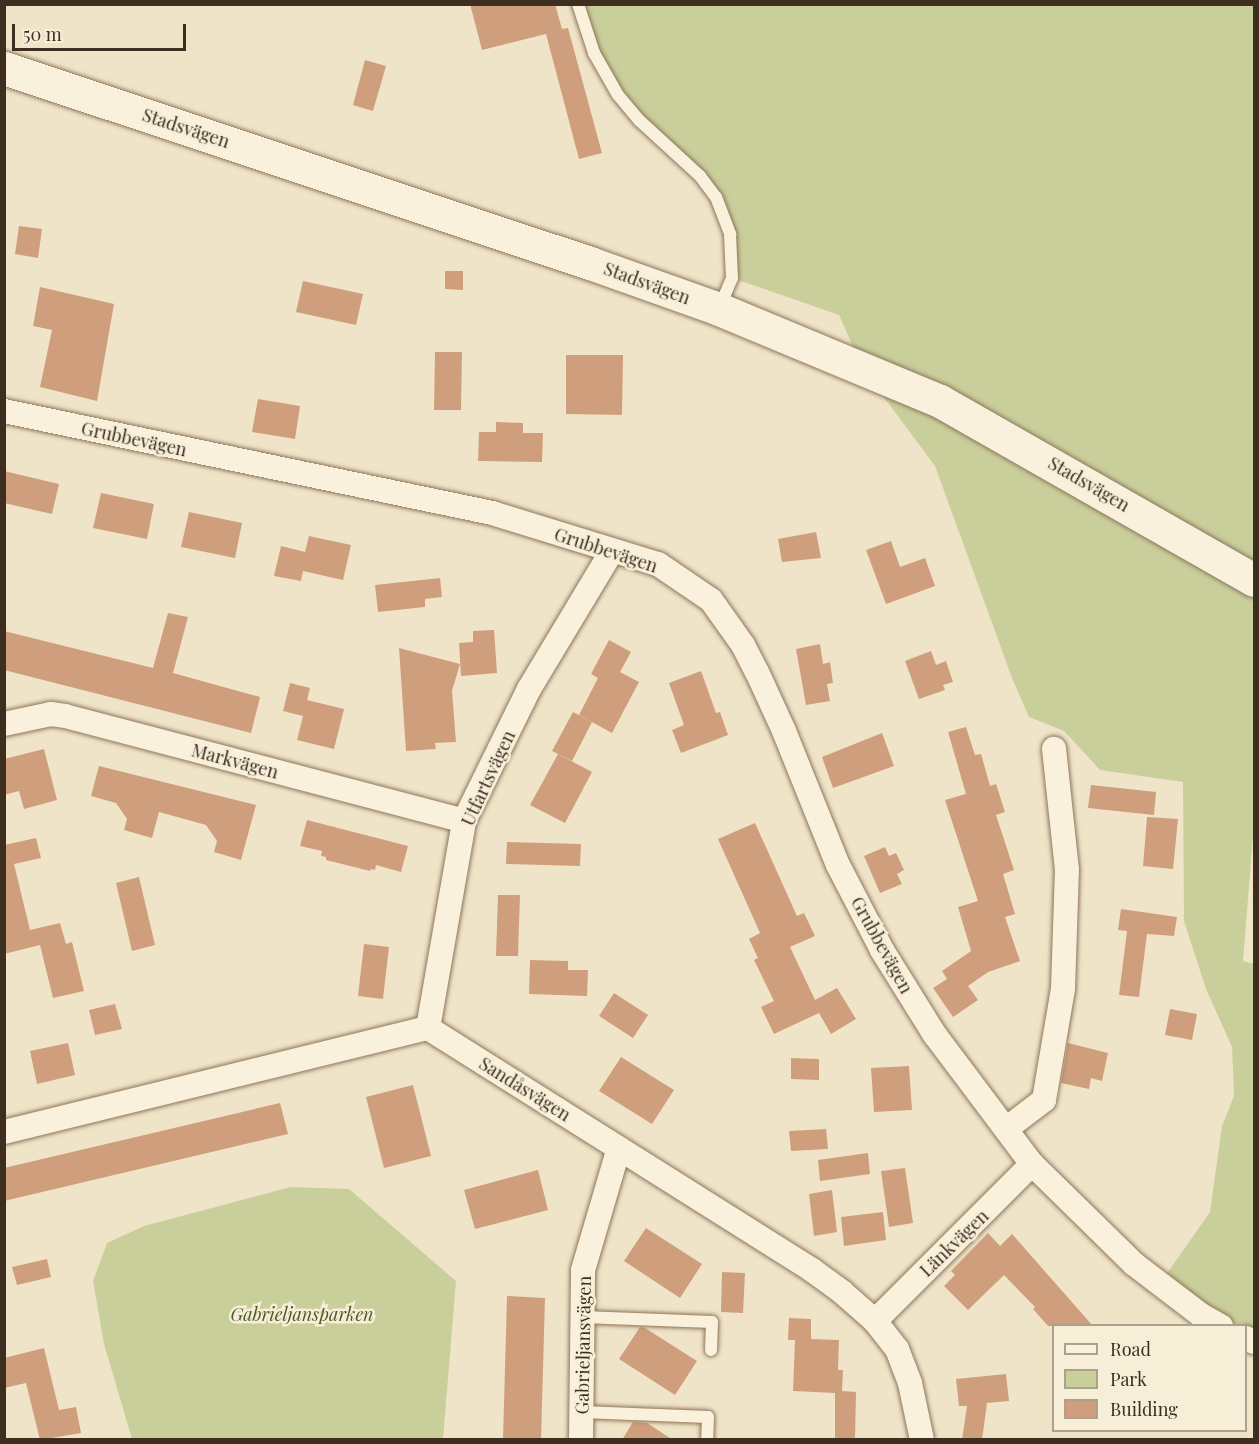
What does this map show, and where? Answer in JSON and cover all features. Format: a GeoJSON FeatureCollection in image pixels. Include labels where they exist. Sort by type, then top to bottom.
{"type":"FeatureCollection","features":[{"type":"Feature","properties":{"kind":"main road","name":"Stadsvägen"},"geometry":{"type":"LineString","coordinates":[[4,68],[590,263],[719,309],[940,401],[1254,580]]}},
{"type":"Feature","properties":{"kind":"street","name":"Grubbevägen"},"geometry":{"type":"LineString","coordinates":[[4,411],[492,513],[658,564],[711,600],[743,645],[780,721],[838,865],[882,950],[935,1035],[1032,1164],[1134,1264],[1201,1315],[1217,1324]]}},
{"type":"Feature","properties":{"kind":"street","name":"Utfartsvägen"},"geometry":{"type":"LineString","coordinates":[[428,1028],[465,821],[529,689],[612,551]]}},
{"type":"Feature","properties":{"kind":"street","name":"Markvägen"},"geometry":{"type":"LineString","coordinates":[[4,724],[51,714],[65,716],[465,821]]}},
{"type":"Feature","properties":{"kind":"street"},"geometry":{"type":"LineString","coordinates":[[1006,1129],[1044,1100],[1063,989],[1067,870],[1054,749]]}},
{"type":"Feature","properties":{"kind":"street"},"geometry":{"type":"LineString","coordinates":[[6,1126],[428,1028]]}},
{"type":"Feature","properties":{"kind":"street","name":"Sandåsvägen"},"geometry":{"type":"LineString","coordinates":[[428,1028],[812,1270],[875,1321],[897,1349],[910,1383],[922,1440]]}},
{"type":"Feature","properties":{"kind":"street","name":"Gabrieljansvägen"},"geometry":{"type":"LineString","coordinates":[[581,1440],[583,1270],[619,1148]]}},
{"type":"Feature","properties":{"kind":"street","name":"Länkvägen"},"geometry":{"type":"LineString","coordinates":[[875,1321],[1032,1164]]}},
{"type":"Feature","properties":{"kind":"lane"},"geometry":{"type":"LineString","coordinates":[[578,4],[594,53],[618,95],[639,120],[700,177],[716,197],[730,234],[732,278],[719,309]]}},
{"type":"Feature","properties":{"kind":"lane"},"geometry":{"type":"LineString","coordinates":[[583,1317],[712,1322],[711,1350]]}},
{"type":"Feature","properties":{"kind":"lane"},"geometry":{"type":"LineString","coordinates":[[582,1412],[708,1417],[707,1440]]}},
{"type":"Feature","properties":{"kind":"green space"},"geometry":{"type":"Polygon","coordinates":[[[578,5],[1254,5],[1254,823],[1243,961],[1254,964],[1254,1318],[1251,1341],[1247,1339],[1247,1324],[1219,1324],[1159,1285],[1210,1212],[1222,1126],[1234,1096],[1232,1047],[1206,989],[1184,921],[1183,782],[1100,770],[1064,731],[1029,717],[1012,678],[935,466],[863,369],[839,315],[732,278],[730,234],[716,197],[618,95],[578,5]]]}},
{"type":"Feature","properties":{"kind":"green space","name":"Gabrieljansparken"},"geometry":{"type":"Polygon","coordinates":[[[291,1187],[349,1189],[456,1281],[443,1439],[132,1439],[104,1344],[93,1281],[107,1243],[144,1226],[291,1187]]]}},
{"type":"Feature","properties":{"kind":"building"},"geometry":{"type":"Polygon","coordinates":[[[470,4],[555,4],[562,29],[568,28],[602,153],[579,159],[546,34],[482,50],[470,4]]]}},
{"type":"Feature","properties":{"kind":"building"},"geometry":{"type":"Polygon","coordinates":[[[365,60],[386,66],[373,111],[353,105],[365,60]]]}},
{"type":"Feature","properties":{"kind":"building"},"geometry":{"type":"Polygon","coordinates":[[[19,226],[42,229],[38,258],[15,254],[19,226]]]}},
{"type":"Feature","properties":{"kind":"building"},"geometry":{"type":"Polygon","coordinates":[[[445,271],[463,271],[463,290],[445,289],[445,271]]]}},
{"type":"Feature","properties":{"kind":"building"},"geometry":{"type":"Polygon","coordinates":[[[303,281],[363,294],[356,325],[296,312],[303,281]]]}},
{"type":"Feature","properties":{"kind":"building"},"geometry":{"type":"Polygon","coordinates":[[[40,287],[114,304],[97,401],[40,387],[52,330],[33,326],[40,287]]]}},
{"type":"Feature","properties":{"kind":"building"},"geometry":{"type":"Polygon","coordinates":[[[435,352],[462,352],[461,410],[434,410],[435,352]]]}},
{"type":"Feature","properties":{"kind":"building"},"geometry":{"type":"Polygon","coordinates":[[[566,355],[623,355],[622,415],[566,414],[566,355]]]}},
{"type":"Feature","properties":{"kind":"building"},"geometry":{"type":"Polygon","coordinates":[[[258,399],[300,406],[295,439],[252,432],[258,399]]]}},
{"type":"Feature","properties":{"kind":"building"},"geometry":{"type":"Polygon","coordinates":[[[496,422],[523,423],[523,433],[543,433],[542,462],[478,461],[479,432],[496,432],[496,422]]]}},
{"type":"Feature","properties":{"kind":"building"},"geometry":{"type":"Polygon","coordinates":[[[4,471],[59,484],[52,514],[4,503],[4,471]]]}},
{"type":"Feature","properties":{"kind":"building"},"geometry":{"type":"Polygon","coordinates":[[[101,493],[154,504],[147,539],[93,528],[101,493]]]}},
{"type":"Feature","properties":{"kind":"building"},"geometry":{"type":"Polygon","coordinates":[[[189,512],[242,523],[235,558],[181,547],[189,512]]]}},
{"type":"Feature","properties":{"kind":"building"},"geometry":{"type":"Polygon","coordinates":[[[816,532],[821,558],[782,562],[778,539],[816,532]]]}},
{"type":"Feature","properties":{"kind":"building"},"geometry":{"type":"Polygon","coordinates":[[[309,536],[351,545],[343,580],[303,571],[301,581],[274,576],[281,546],[305,552],[309,536]]]}},
{"type":"Feature","properties":{"kind":"building"},"geometry":{"type":"Polygon","coordinates":[[[891,541],[900,567],[925,558],[935,586],[886,604],[866,550],[891,541]]]}},
{"type":"Feature","properties":{"kind":"building"},"geometry":{"type":"Polygon","coordinates":[[[440,578],[442,597],[425,599],[425,607],[378,612],[375,585],[440,578]]]}},
{"type":"Feature","properties":{"kind":"building"},"geometry":{"type":"Polygon","coordinates":[[[168,613],[188,617],[173,673],[260,697],[251,733],[4,670],[4,631],[153,668],[168,613]]]}},
{"type":"Feature","properties":{"kind":"building"},"geometry":{"type":"Polygon","coordinates":[[[494,630],[497,673],[461,676],[459,643],[473,642],[473,631],[494,630]]]}},
{"type":"Feature","properties":{"kind":"building"},"geometry":{"type":"Polygon","coordinates":[[[609,640],[631,652],[620,672],[639,682],[612,733],[579,715],[598,678],[591,674],[609,640]]]}},
{"type":"Feature","properties":{"kind":"building"},"geometry":{"type":"Polygon","coordinates":[[[820,644],[823,664],[830,662],[833,683],[827,684],[830,701],[806,705],[796,649],[820,644]]]}},
{"type":"Feature","properties":{"kind":"building"},"geometry":{"type":"Polygon","coordinates":[[[399,648],[460,664],[452,691],[456,742],[435,743],[436,749],[406,751],[399,648]]]}},
{"type":"Feature","properties":{"kind":"building"},"geometry":{"type":"Polygon","coordinates":[[[931,651],[936,665],[946,661],[953,682],[943,685],[945,690],[919,699],[905,661],[931,651]]]}},
{"type":"Feature","properties":{"kind":"building"},"geometry":{"type":"Polygon","coordinates":[[[701,671],[716,713],[720,712],[728,735],[681,753],[672,730],[684,725],[669,683],[701,671]]]}},
{"type":"Feature","properties":{"kind":"building"},"geometry":{"type":"Polygon","coordinates":[[[290,683],[310,688],[307,700],[344,709],[334,749],[297,740],[303,716],[283,711],[290,683]]]}},
{"type":"Feature","properties":{"kind":"building"},"geometry":{"type":"Polygon","coordinates":[[[573,712],[592,722],[572,761],[552,751],[573,712]]]}},
{"type":"Feature","properties":{"kind":"building"},"geometry":{"type":"Polygon","coordinates":[[[966,727],[975,755],[981,754],[990,786],[996,784],[1005,812],[996,815],[1014,870],[1003,874],[1015,914],[1005,917],[1020,961],[988,972],[968,986],[978,1000],[953,1017],[933,988],[947,979],[942,971],[971,951],[958,907],[978,901],[945,800],[966,794],[948,732],[966,727]]]}},
{"type":"Feature","properties":{"kind":"building"},"geometry":{"type":"Polygon","coordinates":[[[882,733],[894,766],[833,788],[822,757],[882,733]]]}},
{"type":"Feature","properties":{"kind":"building"},"geometry":{"type":"Polygon","coordinates":[[[44,749],[57,800],[24,809],[19,791],[4,795],[4,759],[44,749]]]}},
{"type":"Feature","properties":{"kind":"building"},"geometry":{"type":"Polygon","coordinates":[[[558,754],[592,772],[565,823],[530,805],[558,754]]]}},
{"type":"Feature","properties":{"kind":"building"},"geometry":{"type":"Polygon","coordinates":[[[99,766],[256,805],[241,860],[214,852],[217,841],[206,825],[159,812],[152,838],[124,830],[127,819],[116,803],[91,796],[99,766]]]}},
{"type":"Feature","properties":{"kind":"building"},"geometry":{"type":"Polygon","coordinates":[[[1091,785],[1156,792],[1154,815],[1088,808],[1091,785]]]}},
{"type":"Feature","properties":{"kind":"building"},"geometry":{"type":"Polygon","coordinates":[[[1147,817],[1178,819],[1173,869],[1143,866],[1147,817]]]}},
{"type":"Feature","properties":{"kind":"building"},"geometry":{"type":"Polygon","coordinates":[[[307,820],[408,846],[401,872],[376,865],[375,870],[370,871],[326,860],[326,857],[321,856],[322,851],[300,846],[307,820]]]}},
{"type":"Feature","properties":{"kind":"building"},"geometry":{"type":"Polygon","coordinates":[[[755,823],[797,916],[804,913],[815,936],[790,947],[815,1000],[837,988],[856,1019],[831,1034],[819,1013],[774,1034],[761,1007],[774,1001],[754,960],[758,958],[749,939],[760,933],[718,839],[755,823]]]}},
{"type":"Feature","properties":{"kind":"building"},"geometry":{"type":"Polygon","coordinates":[[[36,838],[41,858],[14,864],[30,930],[60,923],[66,944],[72,942],[84,991],[53,998],[40,945],[4,954],[4,845],[36,838]]]}},
{"type":"Feature","properties":{"kind":"building"},"geometry":{"type":"Polygon","coordinates":[[[507,842],[581,844],[580,866],[506,864],[507,842]]]}},
{"type":"Feature","properties":{"kind":"building"},"geometry":{"type":"Polygon","coordinates":[[[885,847],[889,856],[896,853],[904,870],[897,874],[902,884],[880,893],[864,856],[885,847]]]}},
{"type":"Feature","properties":{"kind":"building"},"geometry":{"type":"Polygon","coordinates":[[[139,877],[155,945],[132,951],[116,883],[139,877]]]}},
{"type":"Feature","properties":{"kind":"building"},"geometry":{"type":"Polygon","coordinates":[[[498,895],[520,895],[518,956],[496,956],[498,895]]]}},
{"type":"Feature","properties":{"kind":"building"},"geometry":{"type":"Polygon","coordinates":[[[1121,909],[1177,917],[1174,936],[1147,934],[1139,997],[1119,995],[1127,931],[1118,930],[1121,909]]]}},
{"type":"Feature","properties":{"kind":"building"},"geometry":{"type":"Polygon","coordinates":[[[364,944],[389,947],[383,999],[358,996],[364,944]]]}},
{"type":"Feature","properties":{"kind":"building"},"geometry":{"type":"Polygon","coordinates":[[[530,960],[568,961],[568,970],[588,970],[587,996],[529,994],[530,960]]]}},
{"type":"Feature","properties":{"kind":"building"},"geometry":{"type":"Polygon","coordinates":[[[614,993],[648,1015],[633,1038],[599,1016],[614,993]]]}},
{"type":"Feature","properties":{"kind":"building"},"geometry":{"type":"Polygon","coordinates":[[[115,1004],[122,1029],[95,1035],[89,1010],[115,1004]]]}},
{"type":"Feature","properties":{"kind":"building"},"geometry":{"type":"Polygon","coordinates":[[[1170,1009],[1197,1014],[1192,1040],[1165,1035],[1170,1009]]]}},
{"type":"Feature","properties":{"kind":"building"},"geometry":{"type":"Polygon","coordinates":[[[68,1043],[75,1075],[37,1084],[30,1051],[68,1043]]]}},
{"type":"Feature","properties":{"kind":"building"},"geometry":{"type":"Polygon","coordinates":[[[1068,1043],[1108,1053],[1102,1081],[1091,1078],[1089,1089],[1061,1083],[1068,1043]]]}},
{"type":"Feature","properties":{"kind":"building"},"geometry":{"type":"Polygon","coordinates":[[[621,1057],[674,1090],[652,1124],[599,1091],[621,1057]]]}},
{"type":"Feature","properties":{"kind":"building"},"geometry":{"type":"Polygon","coordinates":[[[791,1058],[819,1059],[819,1080],[791,1079],[791,1058]]]}},
{"type":"Feature","properties":{"kind":"building"},"geometry":{"type":"Polygon","coordinates":[[[909,1066],[912,1110],[874,1112],[871,1068],[909,1066]]]}},
{"type":"Feature","properties":{"kind":"building"},"geometry":{"type":"Polygon","coordinates":[[[413,1085],[431,1156],[384,1168],[366,1097],[413,1085]]]}},
{"type":"Feature","properties":{"kind":"building"},"geometry":{"type":"Polygon","coordinates":[[[280,1103],[288,1134],[4,1201],[4,1168],[280,1103]]]}},
{"type":"Feature","properties":{"kind":"building"},"geometry":{"type":"Polygon","coordinates":[[[826,1129],[828,1149],[791,1151],[789,1131],[826,1129]]]}},
{"type":"Feature","properties":{"kind":"building"},"geometry":{"type":"Polygon","coordinates":[[[868,1153],[870,1174],[820,1181],[818,1160],[868,1153]]]}},
{"type":"Feature","properties":{"kind":"building"},"geometry":{"type":"Polygon","coordinates":[[[905,1168],[913,1223],[889,1227],[881,1171],[905,1168]]]}},
{"type":"Feature","properties":{"kind":"building"},"geometry":{"type":"Polygon","coordinates":[[[538,1170],[548,1210],[475,1229],[464,1190],[538,1170]]]}},
{"type":"Feature","properties":{"kind":"building"},"geometry":{"type":"Polygon","coordinates":[[[832,1190],[837,1232],[814,1236],[809,1194],[832,1190]]]}},
{"type":"Feature","properties":{"kind":"building"},"geometry":{"type":"Polygon","coordinates":[[[883,1212],[886,1240],[844,1246],[841,1217],[883,1212]]]}},
{"type":"Feature","properties":{"kind":"building"},"geometry":{"type":"Polygon","coordinates":[[[646,1228],[702,1264],[680,1298],[624,1261],[646,1228]]]}},
{"type":"Feature","properties":{"kind":"building"},"geometry":{"type":"Polygon","coordinates":[[[988,1233],[1000,1246],[1012,1234],[1091,1324],[1052,1324],[1048,1326],[1033,1309],[1035,1307],[1004,1275],[968,1310],[944,1286],[955,1275],[951,1271],[988,1233]]]}},
{"type":"Feature","properties":{"kind":"building"},"geometry":{"type":"Polygon","coordinates":[[[47,1259],[51,1277],[17,1285],[12,1267],[47,1259]]]}},
{"type":"Feature","properties":{"kind":"building"},"geometry":{"type":"Polygon","coordinates":[[[722,1272],[745,1273],[743,1313],[721,1312],[722,1272]]]}},
{"type":"Feature","properties":{"kind":"building"},"geometry":{"type":"Polygon","coordinates":[[[507,1296],[545,1298],[541,1440],[503,1439],[507,1296]]]}},
{"type":"Feature","properties":{"kind":"building"},"geometry":{"type":"Polygon","coordinates":[[[789,1318],[811,1319],[811,1339],[839,1340],[838,1370],[843,1370],[842,1391],[856,1392],[855,1440],[835,1440],[835,1393],[793,1391],[795,1340],[788,1340],[789,1318]]]}},
{"type":"Feature","properties":{"kind":"building"},"geometry":{"type":"Polygon","coordinates":[[[640,1327],[697,1361],[675,1395],[619,1359],[640,1327]]]}},
{"type":"Feature","properties":{"kind":"building"},"geometry":{"type":"Polygon","coordinates":[[[44,1348],[59,1410],[76,1407],[81,1433],[40,1440],[26,1383],[4,1388],[4,1358],[44,1348]]]}},
{"type":"Feature","properties":{"kind":"building"},"geometry":{"type":"Polygon","coordinates":[[[1006,1374],[1009,1401],[987,1403],[982,1440],[962,1440],[967,1406],[959,1406],[956,1379],[1006,1374]]]}},
{"type":"Feature","properties":{"kind":"building"},"geometry":{"type":"Polygon","coordinates":[[[633,1422],[647,1423],[673,1440],[622,1440],[633,1422]]]}}]}
